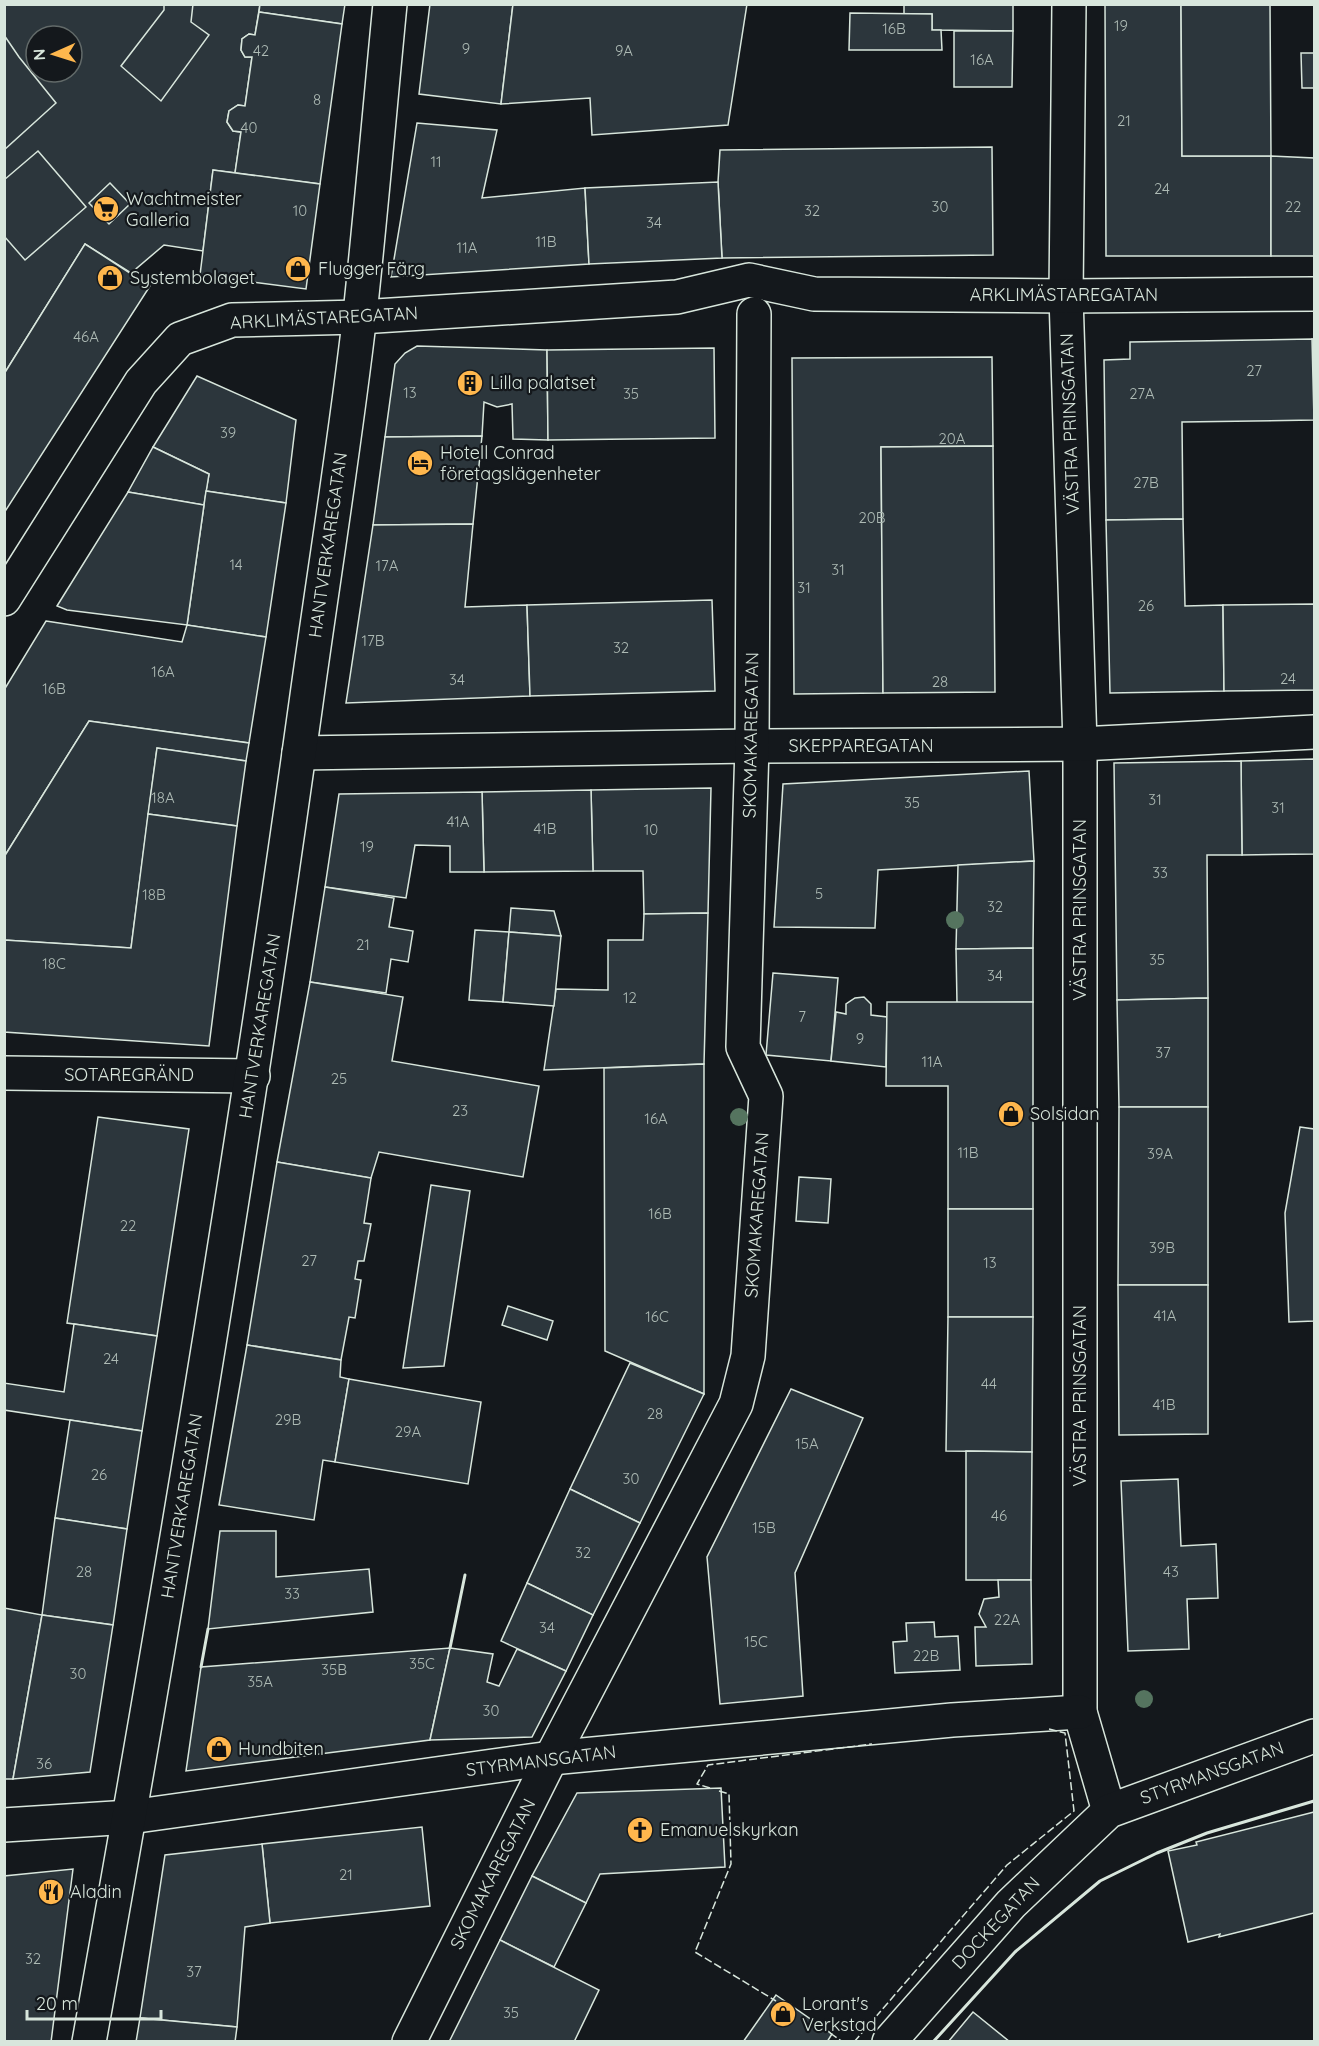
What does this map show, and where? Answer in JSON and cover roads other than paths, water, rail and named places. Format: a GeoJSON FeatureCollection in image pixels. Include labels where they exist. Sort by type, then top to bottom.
{"type":"FeatureCollection","features":[{"type":"Feature","properties":{"kind":"street","name":"HANTVERKAREGATAN"},"geometry":{"type":"LineString","coordinates":[[89,2042],[130,1817],[253,1076],[360,316],[390,4]]}},
{"type":"Feature","properties":{"kind":"street","name":"VÄSTRA PRINSGATAN"},"geometry":{"type":"LineString","coordinates":[[1069,4],[1066,296],[1080,744],[1080,1712],[1108,1811]]}},
{"type":"Feature","properties":{"kind":"street","name":"ARKLIMÄSTAREGATAN"},"geometry":{"type":"LineString","coordinates":[[4,599],[141,382],[180,339],[232,320],[360,316],[677,297],[749,280],[814,294],[1066,296],[1314,294]]}},
{"type":"Feature","properties":{"kind":"street","name":"ARKLIMÄSTAREGATAN"},"geometry":{"type":"LineString","coordinates":[[677,297],[754,314],[814,294]]}},
{"type":"Feature","properties":{"kind":"street","name":"SKOMAKAREGATAN"},"geometry":{"type":"LineString","coordinates":[[410,2042],[551,1758],[736,1404],[748,1356],[766,1096],[743,1047],[752,746],[754,314]]}},
{"type":"Feature","properties":{"kind":"street","name":"SKEPPAREGATAN"},"geometry":{"type":"LineString","coordinates":[[299,753],[1080,744],[1314,732]]}},
{"type":"Feature","properties":{"kind":"street","name":"SOTAREGRÄND"},"geometry":{"type":"LineString","coordinates":[[4,1073],[253,1076]]}},
{"type":"Feature","properties":{"kind":"street","name":"STYRMANSGATAN"},"geometry":{"type":"LineString","coordinates":[[4,1825],[130,1817],[551,1758],[952,1720],[1080,1712]]}},
{"type":"Feature","properties":{"kind":"street","name":"STYRMANSGATAN"},"geometry":{"type":"LineString","coordinates":[[1108,1811],[1314,1736]]}},
{"type":"Feature","properties":{"kind":"street","name":"DOCKEGATAN"},"geometry":{"type":"LineString","coordinates":[[889,2042],[1011,1904],[1108,1811]]}},
{"type":"Feature","properties":{"kind":"place","name":"Wachtmeister Galleria"},"geometry":{"type":"Point","coordinates":[106,209]}},
{"type":"Feature","properties":{"kind":"place","name":"Flugger Färg"},"geometry":{"type":"Point","coordinates":[298,269]}},
{"type":"Feature","properties":{"kind":"place","name":"Systembolaget"},"geometry":{"type":"Point","coordinates":[110,278]}},
{"type":"Feature","properties":{"kind":"place","name":"Lilla palatset"},"geometry":{"type":"Point","coordinates":[470,383]}},
{"type":"Feature","properties":{"kind":"place","name":"Hotell Conrad företagslägenheter"},"geometry":{"type":"Point","coordinates":[420,463]}},
{"type":"Feature","properties":{"kind":"place","name":"Solsidan"},"geometry":{"type":"Point","coordinates":[1011,1114]}},
{"type":"Feature","properties":{"kind":"place","name":"Hundbiten"},"geometry":{"type":"Point","coordinates":[219,1749]}},
{"type":"Feature","properties":{"kind":"place","name":"Emanuelskyrkan"},"geometry":{"type":"Point","coordinates":[640,1830]}},
{"type":"Feature","properties":{"kind":"place","name":"Aladin"},"geometry":{"type":"Point","coordinates":[51,1892]}},
{"type":"Feature","properties":{"kind":"place","name":"Lorant's Verkstad"},"geometry":{"type":"Point","coordinates":[783,2014]}}]}
